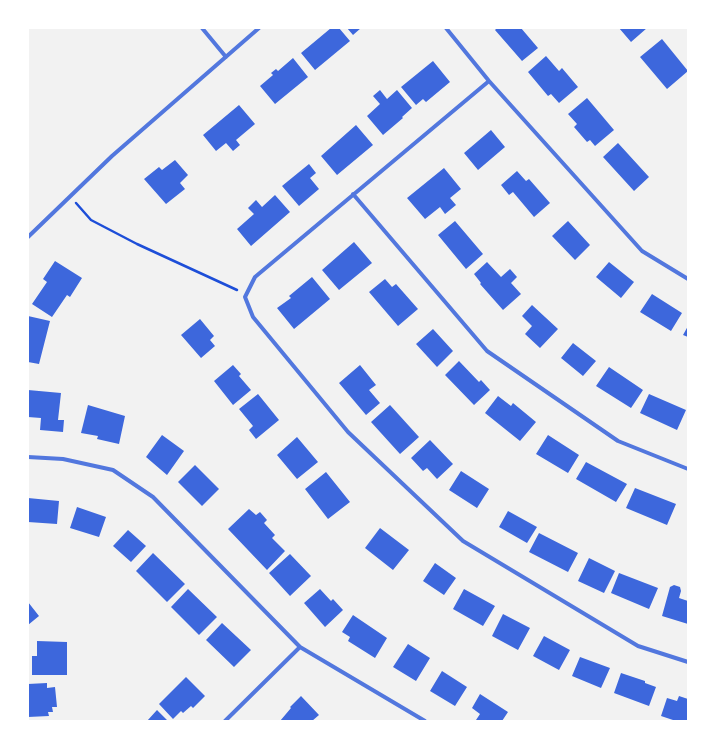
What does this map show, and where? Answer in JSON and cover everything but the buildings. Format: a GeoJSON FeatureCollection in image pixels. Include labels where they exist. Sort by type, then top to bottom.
{"type":"FeatureCollection","features":[{"type":"Feature","properties":{"kind":"street"},"geometry":{"type":"LineString","coordinates":[[202,28],[226,57]]}},
{"type":"Feature","properties":{"kind":"street"},"geometry":{"type":"LineString","coordinates":[[28,237],[70,195],[259,28]]}},
{"type":"Feature","properties":{"kind":"street"},"geometry":{"type":"LineString","coordinates":[[446,28],[489,80],[642,251],[688,279]]}},
{"type":"Feature","properties":{"kind":"street"},"geometry":{"type":"LineString","coordinates":[[489,80],[255,277],[245,297],[253,317],[348,432],[463,540],[638,646],[688,662]]}},
{"type":"Feature","properties":{"kind":"street"},"geometry":{"type":"LineString","coordinates":[[353,194],[487,351],[618,441],[688,469]]}},
{"type":"Feature","properties":{"kind":"street"},"geometry":{"type":"LineString","coordinates":[[28,457],[63,459],[113,470],[153,497],[300,647],[425,721]]}},
{"type":"Feature","properties":{"kind":"street"},"geometry":{"type":"LineString","coordinates":[[225,721],[300,647]]}},
{"type":"Feature","properties":{"kind":"path"},"geometry":{"type":"LineString","coordinates":[[70,195],[92,220],[206,278],[247,294]]}}]}
